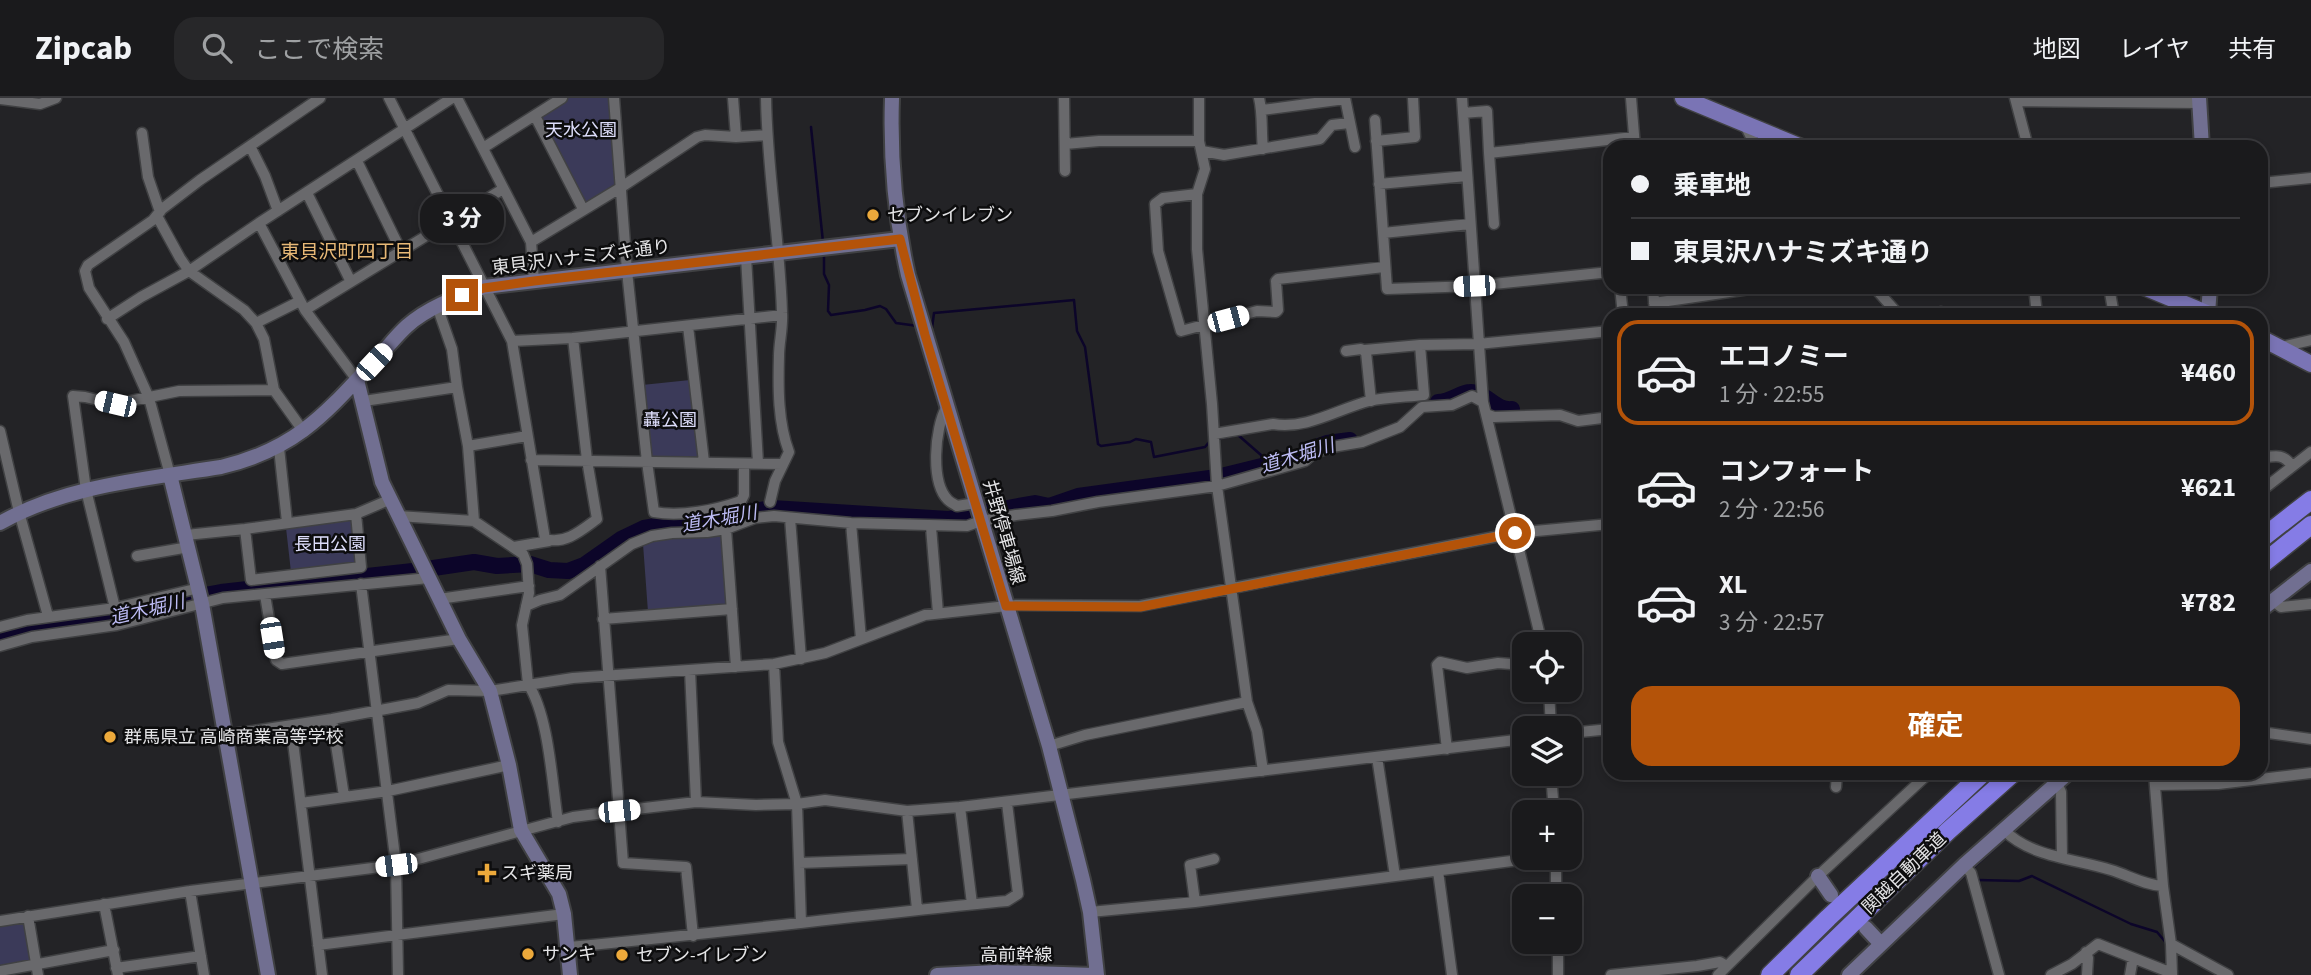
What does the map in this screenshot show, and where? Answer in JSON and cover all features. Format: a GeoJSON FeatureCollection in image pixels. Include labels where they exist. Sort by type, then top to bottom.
{"type":"FeatureCollection","features":[{"type":"Feature","properties":{"kind":"highway"},"geometry":{"type":"LineString","coordinates":[[2268,533],[2311,499]]}},
{"type":"Feature","properties":{"kind":"highway"},"geometry":{"type":"LineString","coordinates":[[2268,559],[2311,525]]}},
{"type":"Feature","properties":{"kind":"highway","name":"関越自動車道"},"geometry":{"type":"LineString","coordinates":[[1770,975],[1976,780]]}},
{"type":"Feature","properties":{"kind":"highway","name":"関越自動車道"},"geometry":{"type":"LineString","coordinates":[[1799,975],[1948,831],[2005,780]]}},
{"type":"Feature","properties":{"kind":"main road"},"geometry":{"type":"LineString","coordinates":[[1683,98],[1784,140]]}},
{"type":"Feature","properties":{"kind":"main road"},"geometry":{"type":"LineString","coordinates":[[2161,294],[2195,308]]}},
{"type":"Feature","properties":{"kind":"main road"},"geometry":{"type":"LineString","coordinates":[[2268,341],[2311,364]]}},
{"type":"Feature","properties":{"kind":"street"},"geometry":{"type":"LineString","coordinates":[[0,99],[40,104],[56,98]]}},
{"type":"Feature","properties":{"kind":"street"},"geometry":{"type":"LineString","coordinates":[[268,975],[199,588],[170,475],[149,398],[124,342],[89,288],[85,271],[88,265],[159,214],[200,180],[320,98]]}},
{"type":"Feature","properties":{"kind":"street"},"geometry":{"type":"LineString","coordinates":[[388,98],[512,341],[545,539],[549,541]]}},
{"type":"Feature","properties":{"kind":"street"},"geometry":{"type":"LineString","coordinates":[[107,319],[189,271],[404,128],[454,98],[531,242],[534,281]]}},
{"type":"Feature","properties":{"kind":"street"},"geometry":{"type":"LineString","coordinates":[[483,148],[562,98]]}},
{"type":"Feature","properties":{"kind":"street"},"geometry":{"type":"LineString","coordinates":[[614,98],[627,271],[653,510],[657,513],[696,513],[741,501],[744,495],[744,464]]}},
{"type":"Feature","properties":{"kind":"street"},"geometry":{"type":"LineString","coordinates":[[733,98],[736,137]]}},
{"type":"Feature","properties":{"kind":"street"},"geometry":{"type":"LineString","coordinates":[[766,98],[782,315],[779,354],[782,436],[789,453],[775,481],[770,502]]}},
{"type":"Feature","properties":{"kind":"street","name":"井野停車場線"},"geometry":{"type":"LineString","coordinates":[[892,98],[893,177],[900,239],[908,275],[1049,746],[1090,912],[1095,975]]}},
{"type":"Feature","properties":{"kind":"street"},"geometry":{"type":"LineString","coordinates":[[1064,98],[1065,171]]}},
{"type":"Feature","properties":{"kind":"street"},"geometry":{"type":"LineString","coordinates":[[1199,98],[1205,169],[1196,194],[1197,249],[1217,486],[1247,702],[1257,731],[1263,771]]}},
{"type":"Feature","properties":{"kind":"street"},"geometry":{"type":"LineString","coordinates":[[1259,98],[1263,149]]}},
{"type":"Feature","properties":{"kind":"street"},"geometry":{"type":"LineString","coordinates":[[1262,110],[1345,98],[1355,147]]}},
{"type":"Feature","properties":{"kind":"street"},"geometry":{"type":"LineString","coordinates":[[1376,141],[1415,137],[1413,98]]}},
{"type":"Feature","properties":{"kind":"street"},"geometry":{"type":"LineString","coordinates":[[1462,98],[1483,402],[1539,632]]}},
{"type":"Feature","properties":{"kind":"street"},"geometry":{"type":"LineString","coordinates":[[1631,98],[1634,140]]}},
{"type":"Feature","properties":{"kind":"street"},"geometry":{"type":"LineString","coordinates":[[2026,140],[2015,99],[2199,101],[2202,140]]}},
{"type":"Feature","properties":{"kind":"street"},"geometry":{"type":"LineString","coordinates":[[1463,113],[1487,111],[1494,224]]}},
{"type":"Feature","properties":{"kind":"street"},"geometry":{"type":"LineString","coordinates":[[536,116],[583,209]]}},
{"type":"Feature","properties":{"kind":"street"},"geometry":{"type":"LineString","coordinates":[[1375,120],[1387,289],[1474,286],[1603,273]]}},
{"type":"Feature","properties":{"kind":"street"},"geometry":{"type":"LineString","coordinates":[[1065,144],[1099,141],[1201,146],[1224,156],[1320,139],[1332,125],[1349,123]]}},
{"type":"Feature","properties":{"kind":"street"},"geometry":{"type":"LineString","coordinates":[[1744,123],[1752,140]]}},
{"type":"Feature","properties":{"kind":"street"},"geometry":{"type":"LineString","coordinates":[[142,133],[148,177],[159,214],[180,258],[189,271],[244,310],[256,323],[264,339],[274,390],[304,432]]}},
{"type":"Feature","properties":{"kind":"street"},"geometry":{"type":"LineString","coordinates":[[531,242],[697,137],[767,135]]}},
{"type":"Feature","properties":{"kind":"street"},"geometry":{"type":"LineString","coordinates":[[1489,153],[1603,144]]}},
{"type":"Feature","properties":{"kind":"street"},"geometry":{"type":"LineString","coordinates":[[250,146],[278,211]]}},
{"type":"Feature","properties":{"kind":"street"},"geometry":{"type":"LineString","coordinates":[[357,161],[401,251]]}},
{"type":"Feature","properties":{"kind":"street"},"geometry":{"type":"LineString","coordinates":[[1379,184],[1467,176]]}},
{"type":"Feature","properties":{"kind":"street"},"geometry":{"type":"LineString","coordinates":[[2268,182],[2311,178]]}},
{"type":"Feature","properties":{"kind":"street"},"geometry":{"type":"LineString","coordinates":[[256,323],[302,306],[351,282],[503,190]]}},
{"type":"Feature","properties":{"kind":"street"},"geometry":{"type":"LineString","coordinates":[[307,193],[351,282]]}},
{"type":"Feature","properties":{"kind":"street"},"geometry":{"type":"LineString","coordinates":[[1196,194],[1163,198],[1156,202],[1158,251],[1181,331],[1257,311],[1276,312],[1278,279],[1384,267]]}},
{"type":"Feature","properties":{"kind":"street"},"geometry":{"type":"LineString","coordinates":[[259,223],[302,306],[357,380],[382,482],[459,639],[490,691],[509,765],[521,830],[559,894],[564,914],[570,975]]}},
{"type":"Feature","properties":{"kind":"street"},"geometry":{"type":"LineString","coordinates":[[1383,233],[1470,224]]}},
{"type":"Feature","properties":{"kind":"street","name":"東貝沢ハナミズキ通り"},"geometry":{"type":"LineString","coordinates":[[0,523],[52,498],[241,462],[279,448],[304,432],[330,409],[407,326],[437,306],[484,288],[900,239]]}},
{"type":"Feature","properties":{"kind":"street"},"geometry":{"type":"LineString","coordinates":[[746,257],[758,463]]}},
{"type":"Feature","properties":{"kind":"street"},"geometry":{"type":"LineString","coordinates":[[1653,294],[1654,308]]}},
{"type":"Feature","properties":{"kind":"street"},"geometry":{"type":"LineString","coordinates":[[1654,303],[1715,294]]}},
{"type":"Feature","properties":{"kind":"street"},"geometry":{"type":"LineString","coordinates":[[1880,294],[1893,308]]}},
{"type":"Feature","properties":{"kind":"street"},"geometry":{"type":"LineString","coordinates":[[437,306],[452,349],[468,446],[474,522]]}},
{"type":"Feature","properties":{"kind":"street"},"geometry":{"type":"LineString","coordinates":[[512,341],[573,338],[782,315]]}},
{"type":"Feature","properties":{"kind":"street"},"geometry":{"type":"LineString","coordinates":[[688,326],[704,462]]}},
{"type":"Feature","properties":{"kind":"street"},"geometry":{"type":"LineString","coordinates":[[1346,351],[1478,344],[1603,332]]}},
{"type":"Feature","properties":{"kind":"street"},"geometry":{"type":"LineString","coordinates":[[514,547],[570,538],[597,519],[587,460],[573,338]]}},
{"type":"Feature","properties":{"kind":"street"},"geometry":{"type":"LineString","coordinates":[[2280,347],[2311,340]]}},
{"type":"Feature","properties":{"kind":"street"},"geometry":{"type":"LineString","coordinates":[[1214,434],[1273,424],[1281,426],[1305,423],[1371,401],[1424,395],[1420,345]]}},
{"type":"Feature","properties":{"kind":"street"},"geometry":{"type":"LineString","coordinates":[[1365,350],[1371,401]]}},
{"type":"Feature","properties":{"kind":"street"},"geometry":{"type":"LineString","coordinates":[[364,401],[457,387]]}},
{"type":"Feature","properties":{"kind":"street"},"geometry":{"type":"LineString","coordinates":[[115,608],[86,490],[73,396],[115,404],[179,391],[274,390]]}},
{"type":"Feature","properties":{"kind":"street"},"geometry":{"type":"LineString","coordinates":[[526,606],[561,595],[632,544],[652,536],[726,529],[755,518],[774,516],[851,523],[967,526],[1016,515],[1217,486],[1305,461],[1314,453],[1332,447],[1362,442],[1400,426],[1422,407],[1452,405],[1472,396],[1483,402]]}},
{"type":"Feature","properties":{"kind":"street"},"geometry":{"type":"LineString","coordinates":[[946,408],[940,420],[935,463],[939,482],[946,499],[957,506],[976,503]]}},
{"type":"Feature","properties":{"kind":"street"},"geometry":{"type":"LineString","coordinates":[[1486,414],[1494,417],[1560,415],[1578,421],[1603,417]]}},
{"type":"Feature","properties":{"kind":"street"},"geometry":{"type":"LineString","coordinates":[[0,431],[48,617]]}},
{"type":"Feature","properties":{"kind":"street"},"geometry":{"type":"LineString","coordinates":[[468,446],[527,436]]}},
{"type":"Feature","properties":{"kind":"street"},"geometry":{"type":"LineString","coordinates":[[279,448],[287,522]]}},
{"type":"Feature","properties":{"kind":"street"},"geometry":{"type":"LineString","coordinates":[[2268,485],[2311,452]]}},
{"type":"Feature","properties":{"kind":"street"},"geometry":{"type":"LineString","coordinates":[[2268,457],[2281,455],[2287,458],[2292,466]]}},
{"type":"Feature","properties":{"kind":"street"},"geometry":{"type":"LineString","coordinates":[[531,460],[783,464]]}},
{"type":"Feature","properties":{"kind":"street"},"geometry":{"type":"LineString","coordinates":[[137,556],[187,541],[245,529],[356,514],[391,499]]}},
{"type":"Feature","properties":{"kind":"street"},"geometry":{"type":"LineString","coordinates":[[245,529],[251,580],[361,568],[356,514]]}},
{"type":"Feature","properties":{"kind":"street"},"geometry":{"type":"LineString","coordinates":[[398,516],[474,522],[523,554],[527,564],[529,593],[522,625],[528,684],[543,724],[558,822]]}},
{"type":"Feature","properties":{"kind":"street"},"geometry":{"type":"LineString","coordinates":[[790,518],[801,659]]}},
{"type":"Feature","properties":{"kind":"street"},"geometry":{"type":"LineString","coordinates":[[851,523],[861,639]]}},
{"type":"Feature","properties":{"kind":"street"},"geometry":{"type":"LineString","coordinates":[[226,735],[418,703],[448,690],[490,691],[528,684],[774,664],[825,653],[925,615],[1006,606],[1140,607],[1515,533],[1603,525]]}},
{"type":"Feature","properties":{"kind":"street"},"geometry":{"type":"LineString","coordinates":[[930,527],[938,614]]}},
{"type":"Feature","properties":{"kind":"street"},"geometry":{"type":"LineString","coordinates":[[726,529],[736,667]]}},
{"type":"Feature","properties":{"kind":"street"},"geometry":{"type":"LineString","coordinates":[[600,566],[623,863],[686,867],[693,936]]}},
{"type":"Feature","properties":{"kind":"street"},"geometry":{"type":"LineString","coordinates":[[2268,605],[2311,571]]}},
{"type":"Feature","properties":{"kind":"street"},"geometry":{"type":"LineString","coordinates":[[0,646],[32,637],[117,625],[223,598],[361,584],[426,572]]}},
{"type":"Feature","properties":{"kind":"street"},"geometry":{"type":"LineString","coordinates":[[361,584],[396,865],[398,975]]}},
{"type":"Feature","properties":{"kind":"street"},"geometry":{"type":"LineString","coordinates":[[439,599],[528,586]]}},
{"type":"Feature","properties":{"kind":"street"},"geometry":{"type":"LineString","coordinates":[[0,627],[27,620],[115,608],[199,588]]}},
{"type":"Feature","properties":{"kind":"street"},"geometry":{"type":"LineString","coordinates":[[265,595],[276,660],[282,664],[459,639]]}},
{"type":"Feature","properties":{"kind":"street"},"geometry":{"type":"LineString","coordinates":[[2268,606],[2311,604]]}},
{"type":"Feature","properties":{"kind":"street"},"geometry":{"type":"LineString","coordinates":[[603,619],[732,609]]}},
{"type":"Feature","properties":{"kind":"street"},"geometry":{"type":"LineString","coordinates":[[1447,749],[1437,665],[1440,662],[1467,668],[1498,663],[1512,664]]}},
{"type":"Feature","properties":{"kind":"street"},"geometry":{"type":"LineString","coordinates":[[774,664],[778,742],[797,804],[801,923]]}},
{"type":"Feature","properties":{"kind":"street"},"geometry":{"type":"LineString","coordinates":[[690,670],[696,802]]}},
{"type":"Feature","properties":{"kind":"street"},"geometry":{"type":"LineString","coordinates":[[1049,746],[1085,735],[1247,702]]}},
{"type":"Feature","properties":{"kind":"street"},"geometry":{"type":"LineString","coordinates":[[332,719],[344,796]]}},
{"type":"Feature","properties":{"kind":"street"},"geometry":{"type":"LineString","coordinates":[[291,726],[322,975]]}},
{"type":"Feature","properties":{"kind":"street"},"geometry":{"type":"LineString","coordinates":[[1582,732],[1603,730]]}},
{"type":"Feature","properties":{"kind":"street"},"geometry":{"type":"LineString","coordinates":[[2268,733],[2311,739]]}},
{"type":"Feature","properties":{"kind":"street"},"geometry":{"type":"LineString","coordinates":[[0,920],[190,891],[396,865],[573,817],[619,811],[696,802],[797,804],[825,800],[907,811],[960,807],[1512,741]]}},
{"type":"Feature","properties":{"kind":"street"},"geometry":{"type":"LineString","coordinates":[[1377,757],[1395,876]]}},
{"type":"Feature","properties":{"kind":"street"},"geometry":{"type":"LineString","coordinates":[[301,803],[388,791],[509,765]]}},
{"type":"Feature","properties":{"kind":"street"},"geometry":{"type":"LineString","coordinates":[[2268,778],[2311,773]]}},
{"type":"Feature","properties":{"kind":"street"},"geometry":{"type":"LineString","coordinates":[[1836,787],[1837,780]]}},
{"type":"Feature","properties":{"kind":"street"},"geometry":{"type":"LineString","coordinates":[[1718,975],[1818,876],[1922,780]]}},
{"type":"Feature","properties":{"kind":"street"},"geometry":{"type":"LineString","coordinates":[[1849,975],[1964,865],[2060,780]]}},
{"type":"Feature","properties":{"kind":"street"},"geometry":{"type":"LineString","coordinates":[[2062,780],[2062,858]]}},
{"type":"Feature","properties":{"kind":"street"},"geometry":{"type":"LineString","coordinates":[[2051,975],[2100,944],[2172,973],[2155,780]]}},
{"type":"Feature","properties":{"kind":"street"},"geometry":{"type":"LineString","coordinates":[[2155,785],[2218,784],[2252,780]]}},
{"type":"Feature","properties":{"kind":"street"},"geometry":{"type":"LineString","coordinates":[[568,947],[1007,901],[1018,894],[1007,803]]}},
{"type":"Feature","properties":{"kind":"street"},"geometry":{"type":"LineString","coordinates":[[960,807],[972,904]]}},
{"type":"Feature","properties":{"kind":"street"},"geometry":{"type":"LineString","coordinates":[[907,811],[917,909]]}},
{"type":"Feature","properties":{"kind":"street"},"geometry":{"type":"LineString","coordinates":[[2004,830],[2014,840],[2062,858],[2108,869],[2149,885],[2163,886]]}},
{"type":"Feature","properties":{"kind":"street"},"geometry":{"type":"LineString","coordinates":[[799,863],[912,859]]}},
{"type":"Feature","properties":{"kind":"street"},"geometry":{"type":"LineString","coordinates":[[1195,902],[1191,865],[1214,859]]}},
{"type":"Feature","properties":{"kind":"street"},"geometry":{"type":"LineString","coordinates":[[1090,912],[1195,902],[1512,861]]}},
{"type":"Feature","properties":{"kind":"street"},"geometry":{"type":"LineString","coordinates":[[1964,865],[1971,873],[1999,975]]}},
{"type":"Feature","properties":{"kind":"street"},"geometry":{"type":"LineString","coordinates":[[1438,871],[1452,975]]}},
{"type":"Feature","properties":{"kind":"street"},"geometry":{"type":"LineString","coordinates":[[1818,876],[1830,895]]}},
{"type":"Feature","properties":{"kind":"street"},"geometry":{"type":"LineString","coordinates":[[190,891],[204,975]]}},
{"type":"Feature","properties":{"kind":"street"},"geometry":{"type":"LineString","coordinates":[[104,904],[117,972],[201,956]]}},
{"type":"Feature","properties":{"kind":"street"},"geometry":{"type":"LineString","coordinates":[[318,945],[564,914]]}},
{"type":"Feature","properties":{"kind":"street"},"geometry":{"type":"LineString","coordinates":[[28,916],[37,969]]}},
{"type":"Feature","properties":{"kind":"street"},"geometry":{"type":"LineString","coordinates":[[1866,928],[1880,943]]}},
{"type":"Feature","properties":{"kind":"street"},"geometry":{"type":"LineString","coordinates":[[2171,944],[2228,975]]}},
{"type":"Feature","properties":{"kind":"street"},"geometry":{"type":"LineString","coordinates":[[0,971],[37,969],[114,950]]}},
{"type":"Feature","properties":{"kind":"street"},"geometry":{"type":"LineString","coordinates":[[2086,952],[2087,975]]}},
{"type":"Feature","properties":{"kind":"street"},"geometry":{"type":"LineString","coordinates":[[1558,954],[1558,975]]}},
{"type":"Feature","properties":{"kind":"street"},"geometry":{"type":"LineString","coordinates":[[2130,975],[2133,958]]}},
{"type":"Feature","properties":{"kind":"street"},"geometry":{"type":"LineString","coordinates":[[1611,975],[1697,967],[1720,962],[1727,966]]}},
{"type":"Feature","properties":{"kind":"street","name":"高前幹線"},"geometry":{"type":"LineString","coordinates":[[937,975],[996,972],[1095,975]]}},
{"type":"Feature","properties":{"kind":"green space","name":"天水公園"},"geometry":{"type":"Polygon","coordinates":[[[567,98],[610,98],[616,185],[586,203],[583,202],[541,119],[542,114],[567,98]]]}},
{"type":"Feature","properties":{"kind":"green space","name":"轟公園"},"geometry":{"type":"Polygon","coordinates":[[[690,380],[699,456],[696,459],[653,458],[650,455],[642,385],[690,380]]]}},
{"type":"Feature","properties":{"kind":"green space","name":"長田公園"},"geometry":{"type":"Polygon","coordinates":[[[348,519],[351,522],[355,561],[352,565],[291,572],[286,528],[348,519]]]}},
{"type":"Feature","properties":{"kind":"green space"},"geometry":{"type":"Polygon","coordinates":[[[721,534],[724,537],[728,603],[725,606],[648,612],[643,544],[652,539],[721,534]]]}},
{"type":"Feature","properties":{"kind":"green space"},"geometry":{"type":"Polygon","coordinates":[[[22,922],[26,925],[32,960],[30,963],[0,967],[0,925],[22,922]]]}},
{"type":"Feature","properties":{"kind":"waterway"},"geometry":{"type":"LineString","coordinates":[[811,127],[823,242]]}},
{"type":"Feature","properties":{"kind":"waterway"},"geometry":{"type":"LineString","coordinates":[[824,252],[824,274],[829,285],[828,311],[831,315],[880,306],[886,309],[896,323],[918,326]]}},
{"type":"Feature","properties":{"kind":"waterway"},"geometry":{"type":"LineString","coordinates":[[928,327],[932,328],[934,313],[1074,300],[1077,331],[1085,347],[1098,444],[1101,446],[1136,439],[1151,442],[1154,457],[1205,447],[1210,441]]}},
{"type":"Feature","properties":{"kind":"waterway","name":"道木堀川"},"geometry":{"type":"LineString","coordinates":[[1438,402],[1467,392],[1476,393],[1501,407],[1512,409]]}},
{"type":"Feature","properties":{"kind":"waterway"},"geometry":{"type":"LineString","coordinates":[[1216,439],[1238,435],[1261,455],[1264,467]]}},
{"type":"Feature","properties":{"kind":"waterway","name":"道木堀川"},"geometry":{"type":"LineString","coordinates":[[0,634],[116,617],[221,592],[474,562],[497,566],[530,564],[549,570],[568,571],[584,565],[621,539],[644,528],[667,524],[701,525],[746,512],[772,508],[948,519],[1035,503],[1049,506],[1078,496],[1217,477],[1303,456],[1311,449],[1327,443],[1350,440]]}},
{"type":"Feature","properties":{"kind":"waterway"},"geometry":{"type":"LineString","coordinates":[[2012,832],[2044,804]]}},
{"type":"Feature","properties":{"kind":"waterway"},"geometry":{"type":"LineString","coordinates":[[1932,905],[2007,837]]}},
{"type":"Feature","properties":{"kind":"waterway"},"geometry":{"type":"LineString","coordinates":[[1978,880],[2019,881],[2032,876],[2131,924],[2157,932],[2168,945]]}},
{"type":"Feature","properties":{"kind":"place","name":"セブンイレブン"},"geometry":{"type":"Point","coordinates":[873,215]}},
{"type":"Feature","properties":{"kind":"place","name":"群馬県立 高崎商業高等学校"},"geometry":{"type":"Point","coordinates":[110,737]}},
{"type":"Feature","properties":{"kind":"place","name":"スギ薬局"},"geometry":{"type":"Point","coordinates":[487,873]}},
{"type":"Feature","properties":{"kind":"place","name":"サンキ"},"geometry":{"type":"Point","coordinates":[528,954]}},
{"type":"Feature","properties":{"kind":"place","name":"セブン-イレブン"},"geometry":{"type":"Point","coordinates":[622,955]}},
{"type":"Feature","properties":{"kind":"district","name":"東貝沢町四丁目"},"geometry":{"type":"Point","coordinates":[347,251]}},
{"type":"Feature","properties":{"kind":"route"},"geometry":{"type":"LineString","coordinates":[[462,295],[484,288],[534,281],[900,239],[946,408],[1006,606],[1140,607],[1515,533]]}}]}
